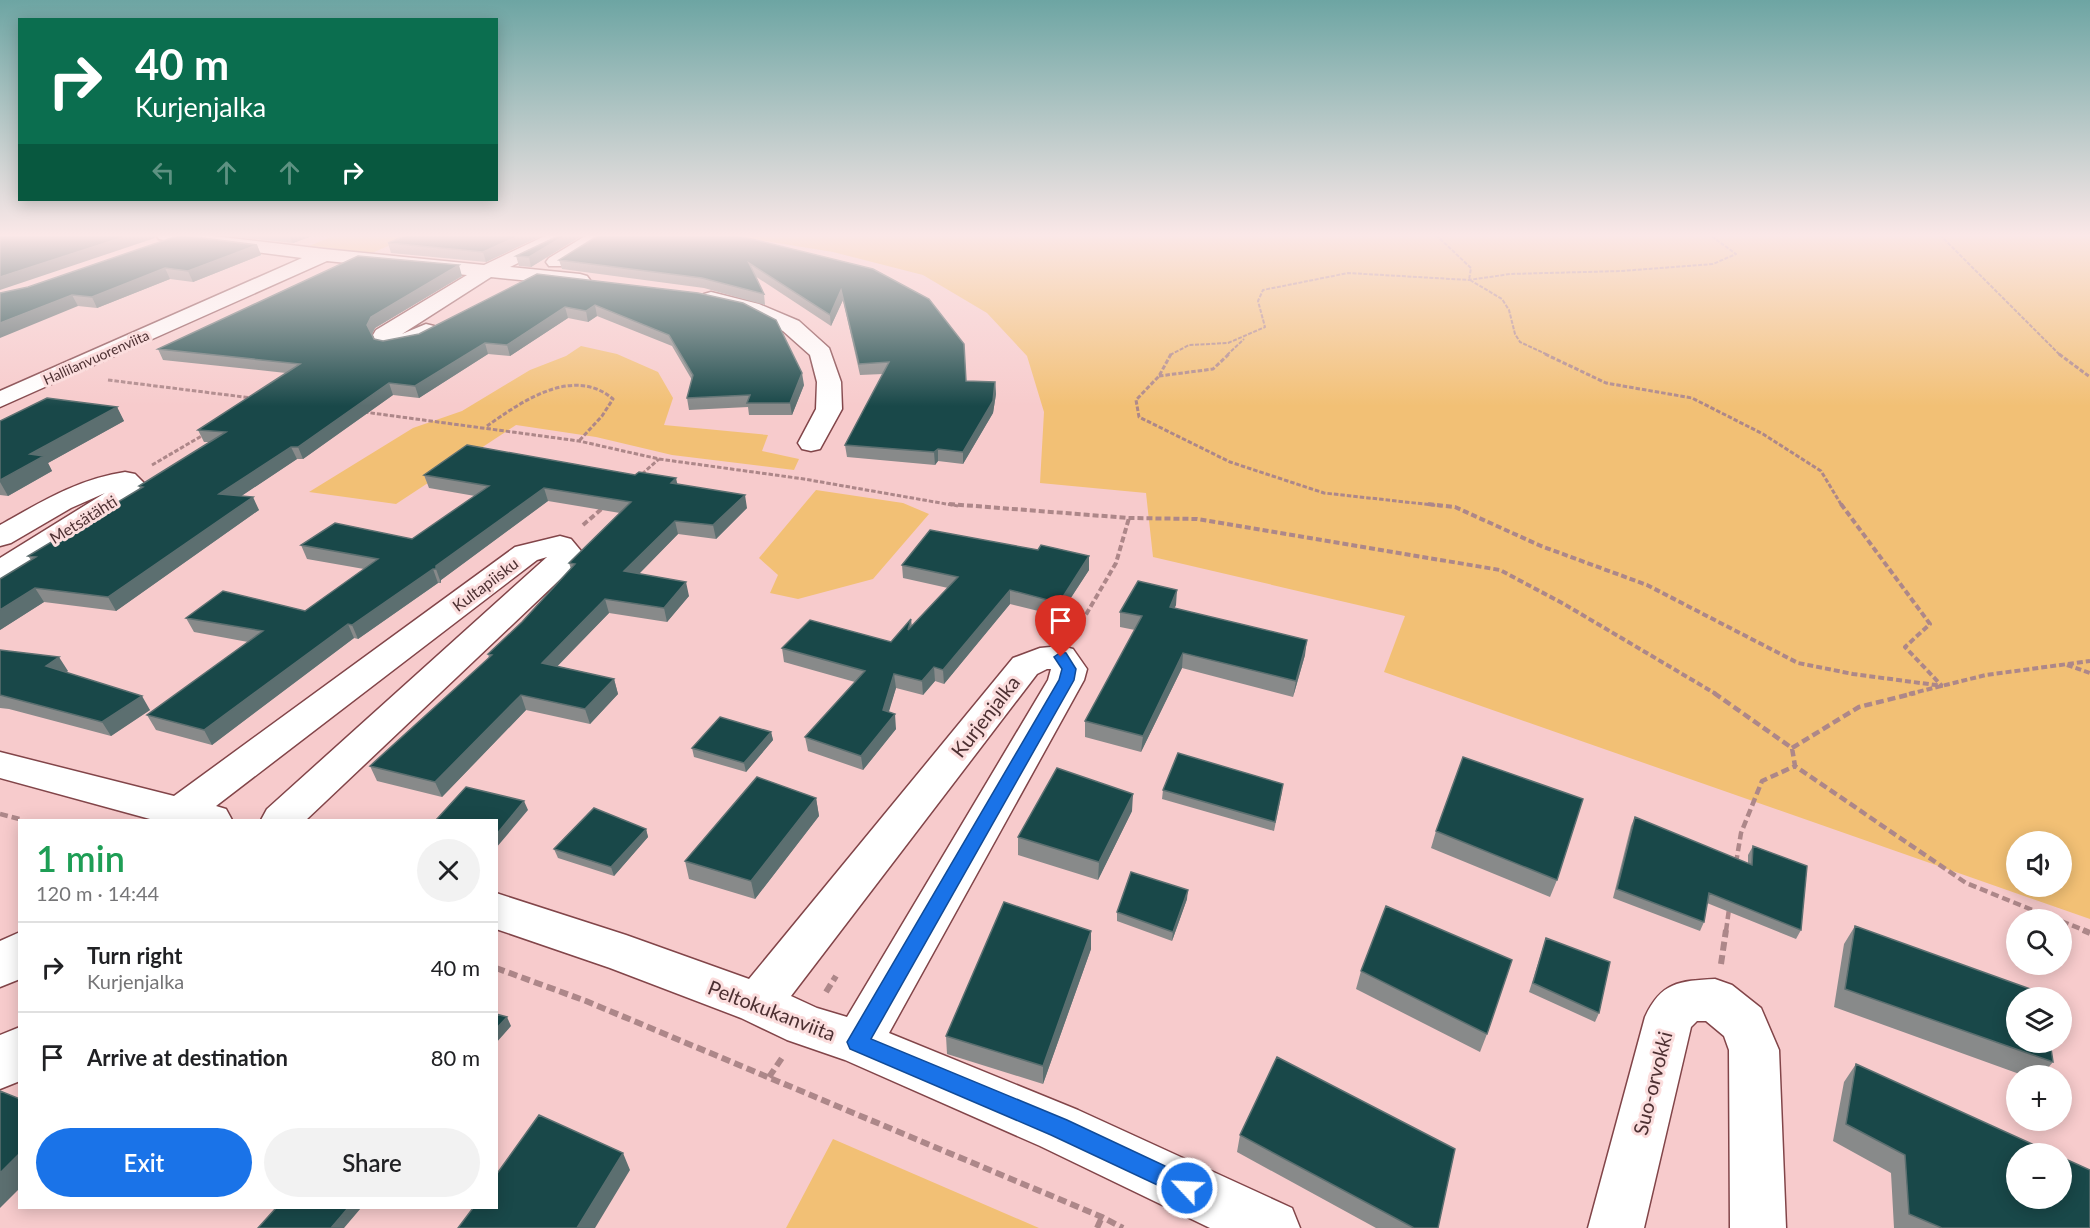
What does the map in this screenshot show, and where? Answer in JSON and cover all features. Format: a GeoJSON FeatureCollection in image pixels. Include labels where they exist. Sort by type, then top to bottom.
{"type":"FeatureCollection","features":[{"type":"Feature","properties":{"kind":"street","name":"Hallilanvuorenviita"},"geometry":{"type":"LineString","coordinates":[[0,400],[241,292]]}},
{"type":"Feature","properties":{"kind":"street"},"geometry":{"type":"LineString","coordinates":[[445,322],[414,338],[387,343],[384,334],[452,292]]}},
{"type":"Feature","properties":{"kind":"street"},"geometry":{"type":"LineString","coordinates":[[688,294],[752,308],[791,326],[820,353],[830,382],[829,409],[812,443]]}},
{"type":"Feature","properties":{"kind":"street","name":"Metsätähti"},"geometry":{"type":"LineString","coordinates":[[0,537],[90,489],[110,481],[125,480],[130,484],[126,492],[0,571]]}},
{"type":"Feature","properties":{"kind":"street","name":"Kultapiisku"},"geometry":{"type":"LineString","coordinates":[[188,817],[526,553],[560,545],[566,551],[561,561],[282,819]]}},
{"type":"Feature","properties":{"kind":"street"},"geometry":{"type":"LineString","coordinates":[[858,1042],[1066,680],[1069,669],[1061,657]]}},
{"type":"Feature","properties":{"kind":"street","name":"Kurjenjalka"},"geometry":{"type":"LineString","coordinates":[[758,1003],[1025,666],[1040,659],[1061,657]]}},
{"type":"Feature","properties":{"kind":"street"},"geometry":{"type":"LineString","coordinates":[[0,765],[188,817]]}},
{"type":"Feature","properties":{"kind":"street","name":"Peltokukanviita"},"geometry":{"type":"LineString","coordinates":[[498,911],[626,954],[758,1003],[804,1024],[858,1042],[1059,1128],[1272,1228]]}},
{"type":"Feature","properties":{"kind":"street"},"geometry":{"type":"LineString","coordinates":[[0,968],[18,953]]}},
{"type":"Feature","properties":{"kind":"street","name":"Suo-orvokki"},"geometry":{"type":"LineString","coordinates":[[1616,1228],[1669,1017],[1685,1000],[1715,1000]]}},
{"type":"Feature","properties":{"kind":"street"},"geometry":{"type":"LineString","coordinates":[[1715,1000],[1744,1023],[1754,1050],[1758,1228]]}},
{"type":"Feature","properties":{"kind":"street"},"geometry":{"type":"LineString","coordinates":[[0,1066],[18,1051]]}},
{"type":"Feature","properties":{"kind":"path"},"geometry":{"type":"LineString","coordinates":[[1262,292],[1258,301],[1265,327],[1228,343],[1189,345],[1171,353],[1159,376],[1136,400],[1139,417],[1230,462],[1324,493],[1455,507],[1541,546],[1647,585],[1798,663],[1853,674],[1942,686]]}},
{"type":"Feature","properties":{"kind":"path"},"geometry":{"type":"LineString","coordinates":[[1494,292],[1499,295],[1509,309],[1513,333],[1520,342],[1606,383],[1692,398],[1764,434],[1821,471],[1843,507],[1930,624],[1905,647],[1942,686]]}},
{"type":"Feature","properties":{"kind":"path"},"geometry":{"type":"LineString","coordinates":[[1997,292],[2061,356],[2090,377]]}},
{"type":"Feature","properties":{"kind":"path"},"geometry":{"type":"LineString","coordinates":[[1159,376],[1213,369],[1244,338]]}},
{"type":"Feature","properties":{"kind":"path"},"geometry":{"type":"LineString","coordinates":[[61,373],[253,398]]}},
{"type":"Feature","properties":{"kind":"path"},"geometry":{"type":"LineString","coordinates":[[487,427],[532,395],[554,387],[572,386],[603,390],[613,399],[602,416],[579,441]]}},
{"type":"Feature","properties":{"kind":"path"},"geometry":{"type":"LineString","coordinates":[[362,412],[579,441],[659,459],[804,479],[960,506],[1129,518],[1197,519],[1500,570],[1564,604],[1722,698],[1792,748],[1795,766],[1966,883],[2031,909]]}},
{"type":"Feature","properties":{"kind":"path"},"geometry":{"type":"LineString","coordinates":[[125,480],[214,429]]}},
{"type":"Feature","properties":{"kind":"path"},"geometry":{"type":"LineString","coordinates":[[641,475],[659,459]]}},
{"type":"Feature","properties":{"kind":"path"},"geometry":{"type":"LineString","coordinates":[[560,545],[605,506]]}},
{"type":"Feature","properties":{"kind":"path"},"geometry":{"type":"LineString","coordinates":[[1061,657],[1108,580],[1127,539],[1129,518]]}},
{"type":"Feature","properties":{"kind":"path"},"geometry":{"type":"LineString","coordinates":[[1792,748],[1858,707],[1986,675],[2090,661]]}},
{"type":"Feature","properties":{"kind":"path"},"geometry":{"type":"LineString","coordinates":[[2067,664],[2090,674]]}},
{"type":"Feature","properties":{"kind":"path"},"geometry":{"type":"LineString","coordinates":[[1736,867],[1741,833],[1762,781],[1795,766]]}},
{"type":"Feature","properties":{"kind":"path"},"geometry":{"type":"LineString","coordinates":[[0,814],[19,819]]}},
{"type":"Feature","properties":{"kind":"path"},"geometry":{"type":"LineString","coordinates":[[1715,1000],[1731,900]]}},
{"type":"Feature","properties":{"kind":"path"},"geometry":{"type":"LineString","coordinates":[[2072,925],[2090,933]]}},
{"type":"Feature","properties":{"kind":"path"},"geometry":{"type":"LineString","coordinates":[[794,958],[885,996]]}},
{"type":"Feature","properties":{"kind":"path"},"geometry":{"type":"LineString","coordinates":[[498,969],[586,1000],[1102,1217],[1123,1228]]}},
{"type":"Feature","properties":{"kind":"path"},"geometry":{"type":"LineString","coordinates":[[1098,1228],[1102,1217]]}},
{"type":"Feature","properties":{"kind":"shaded area"},"geometry":{"type":"Polygon","coordinates":[[[952,292],[2090,292],[2090,919],[2072,913],[2072,909],[2061,909],[2027,897],[2072,897],[2072,831],[2006,831],[2006,890],[1384,672],[1405,616],[1153,557],[1146,493],[1040,483],[1044,412],[1027,356],[987,313],[952,292]]]}},
{"type":"Feature","properties":{"kind":"shaded area"},"geometry":{"type":"Polygon","coordinates":[[[581,346],[617,354],[658,372],[673,398],[664,425],[768,435],[762,451],[799,459],[794,470],[672,455],[596,437],[516,425],[396,504],[309,492],[413,428],[462,411],[530,370],[566,356],[581,346]]]}},
{"type":"Feature","properties":{"kind":"shaded area"},"geometry":{"type":"Polygon","coordinates":[[[816,490],[903,503],[929,514],[873,579],[798,599],[770,593],[778,575],[759,558],[816,490]]]}},
{"type":"Feature","properties":{"kind":"shaded area"},"geometry":{"type":"Polygon","coordinates":[[[833,1139],[1039,1228],[786,1228],[833,1139]]]}},
{"type":"Feature","properties":{"kind":"building"},"geometry":{"type":"Polygon","coordinates":[[[104,292],[92,297],[72,295],[0,323],[0,293],[104,292]]]}},
{"type":"Feature","properties":{"kind":"building"},"geometry":{"type":"Polygon","coordinates":[[[280,292],[413,292],[371,317],[367,325],[374,339],[383,341],[419,334],[501,292],[692,292],[743,303],[776,320],[802,373],[790,403],[747,403],[750,395],[687,398],[693,375],[669,335],[595,305],[586,311],[565,307],[507,345],[485,343],[415,386],[389,383],[298,447],[291,447],[219,494],[253,497],[108,597],[35,588],[0,610],[0,579],[36,557],[28,556],[143,487],[139,486],[226,432],[198,430],[300,364],[158,349],[280,292]]]}},
{"type":"Feature","properties":{"kind":"building"},"geometry":{"type":"Polygon","coordinates":[[[795,292],[840,292],[830,315],[795,292]]]}},
{"type":"Feature","properties":{"kind":"building"},"geometry":{"type":"Polygon","coordinates":[[[842,292],[917,292],[929,299],[964,344],[966,381],[995,382],[993,401],[963,452],[845,445],[889,362],[859,364],[842,292]]]}},
{"type":"Feature","properties":{"kind":"building"},"geometry":{"type":"Polygon","coordinates":[[[47,398],[117,407],[30,454],[44,456],[0,480],[0,421],[47,398]]]}},
{"type":"Feature","properties":{"kind":"building"},"geometry":{"type":"Polygon","coordinates":[[[467,445],[635,475],[639,472],[676,478],[671,483],[745,495],[713,525],[675,521],[624,571],[686,582],[664,608],[605,599],[542,663],[614,679],[585,709],[521,695],[435,782],[370,766],[492,655],[488,654],[522,622],[575,564],[569,563],[631,502],[544,488],[436,566],[436,569],[352,625],[348,624],[204,730],[147,715],[263,631],[186,618],[223,591],[305,611],[378,559],[301,545],[335,523],[412,539],[489,486],[424,475],[467,445]]]}},
{"type":"Feature","properties":{"kind":"building"},"geometry":{"type":"Polygon","coordinates":[[[930,530],[1038,550],[1041,545],[1089,556],[1059,603],[1010,590],[943,670],[934,667],[922,681],[894,674],[883,710],[895,714],[861,756],[805,737],[865,671],[782,648],[810,620],[891,642],[911,619],[908,630],[958,577],[902,565],[930,530]]]}},
{"type":"Feature","properties":{"kind":"building"},"geometry":{"type":"Polygon","coordinates":[[[1138,581],[1177,590],[1170,607],[1307,640],[1296,681],[1183,653],[1143,736],[1085,721],[1142,616],[1120,612],[1138,581]]]}},
{"type":"Feature","properties":{"kind":"building"},"geometry":{"type":"Polygon","coordinates":[[[0,650],[59,657],[46,666],[142,696],[102,722],[0,695],[0,650]]]}},
{"type":"Feature","properties":{"kind":"building"},"geometry":{"type":"Polygon","coordinates":[[[720,717],[771,732],[744,763],[692,748],[720,717]]]}},
{"type":"Feature","properties":{"kind":"building"},"geometry":{"type":"Polygon","coordinates":[[[1178,753],[1283,784],[1275,822],[1163,790],[1178,753]]]}},
{"type":"Feature","properties":{"kind":"building"},"geometry":{"type":"Polygon","coordinates":[[[1463,757],[1583,799],[1557,880],[1436,831],[1463,757]]]}},
{"type":"Feature","properties":{"kind":"building"},"geometry":{"type":"Polygon","coordinates":[[[1057,768],[1133,794],[1099,862],[1018,837],[1057,768]]]}},
{"type":"Feature","properties":{"kind":"building"},"geometry":{"type":"Polygon","coordinates":[[[757,777],[816,798],[751,881],[685,861],[757,777]]]}},
{"type":"Feature","properties":{"kind":"building"},"geometry":{"type":"Polygon","coordinates":[[[466,787],[524,801],[498,833],[498,819],[437,819],[466,787]]]}},
{"type":"Feature","properties":{"kind":"building"},"geometry":{"type":"Polygon","coordinates":[[[594,808],[646,829],[611,867],[554,849],[594,808]]]}},
{"type":"Feature","properties":{"kind":"building"},"geometry":{"type":"Polygon","coordinates":[[[1635,817],[1752,865],[1753,846],[1807,866],[1801,930],[1709,893],[1704,922],[1617,889],[1635,817]]]}},
{"type":"Feature","properties":{"kind":"building"},"geometry":{"type":"Polygon","coordinates":[[[1131,872],[1188,890],[1173,932],[1117,912],[1131,872]]]}},
{"type":"Feature","properties":{"kind":"building"},"geometry":{"type":"Polygon","coordinates":[[[1004,902],[1091,931],[1043,1066],[946,1036],[1004,902]]]}},
{"type":"Feature","properties":{"kind":"building"},"geometry":{"type":"Polygon","coordinates":[[[1386,906],[1512,960],[1487,1034],[1361,971],[1386,906]]]}},
{"type":"Feature","properties":{"kind":"building"},"geometry":{"type":"Polygon","coordinates":[[[1855,926],[2025,987],[2006,987],[2006,1046],[1845,989],[1855,926]]]}},
{"type":"Feature","properties":{"kind":"building"},"geometry":{"type":"Polygon","coordinates":[[[1546,938],[1610,962],[1599,1013],[1533,983],[1546,938]]]}},
{"type":"Feature","properties":{"kind":"building"},"geometry":{"type":"Polygon","coordinates":[[[498,1015],[507,1017],[498,1027],[498,1015]]]}},
{"type":"Feature","properties":{"kind":"building"},"geometry":{"type":"Polygon","coordinates":[[[2027,1053],[2052,1053],[2053,1062],[2027,1053]]]}},
{"type":"Feature","properties":{"kind":"building"},"geometry":{"type":"Polygon","coordinates":[[[1277,1057],[1455,1149],[1438,1228],[1414,1228],[1240,1135],[1277,1057]]]}},
{"type":"Feature","properties":{"kind":"building"},"geometry":{"type":"Polygon","coordinates":[[[1856,1064],[2030,1143],[2006,1143],[2006,1209],[2072,1209],[2072,1162],[2090,1170],[2090,1228],[1942,1228],[1909,1214],[1905,1155],[1846,1124],[1856,1064]]]}},
{"type":"Feature","properties":{"kind":"building"},"geometry":{"type":"Polygon","coordinates":[[[0,1091],[18,1098],[18,1155],[0,1173],[0,1091]]]}},
{"type":"Feature","properties":{"kind":"building"},"geometry":{"type":"Polygon","coordinates":[[[539,1115],[623,1153],[577,1228],[458,1228],[472,1209],[498,1209],[498,1172],[539,1115]]]}},
{"type":"Feature","properties":{"kind":"building"},"geometry":{"type":"Polygon","coordinates":[[[275,1209],[347,1209],[331,1228],[258,1228],[275,1209]]]}},
{"type":"Feature","properties":{"kind":"route"},"geometry":{"type":"LineString","coordinates":[[1061,657],[1069,669],[1066,680],[858,1042],[1059,1128],[1187,1188]]}}]}
